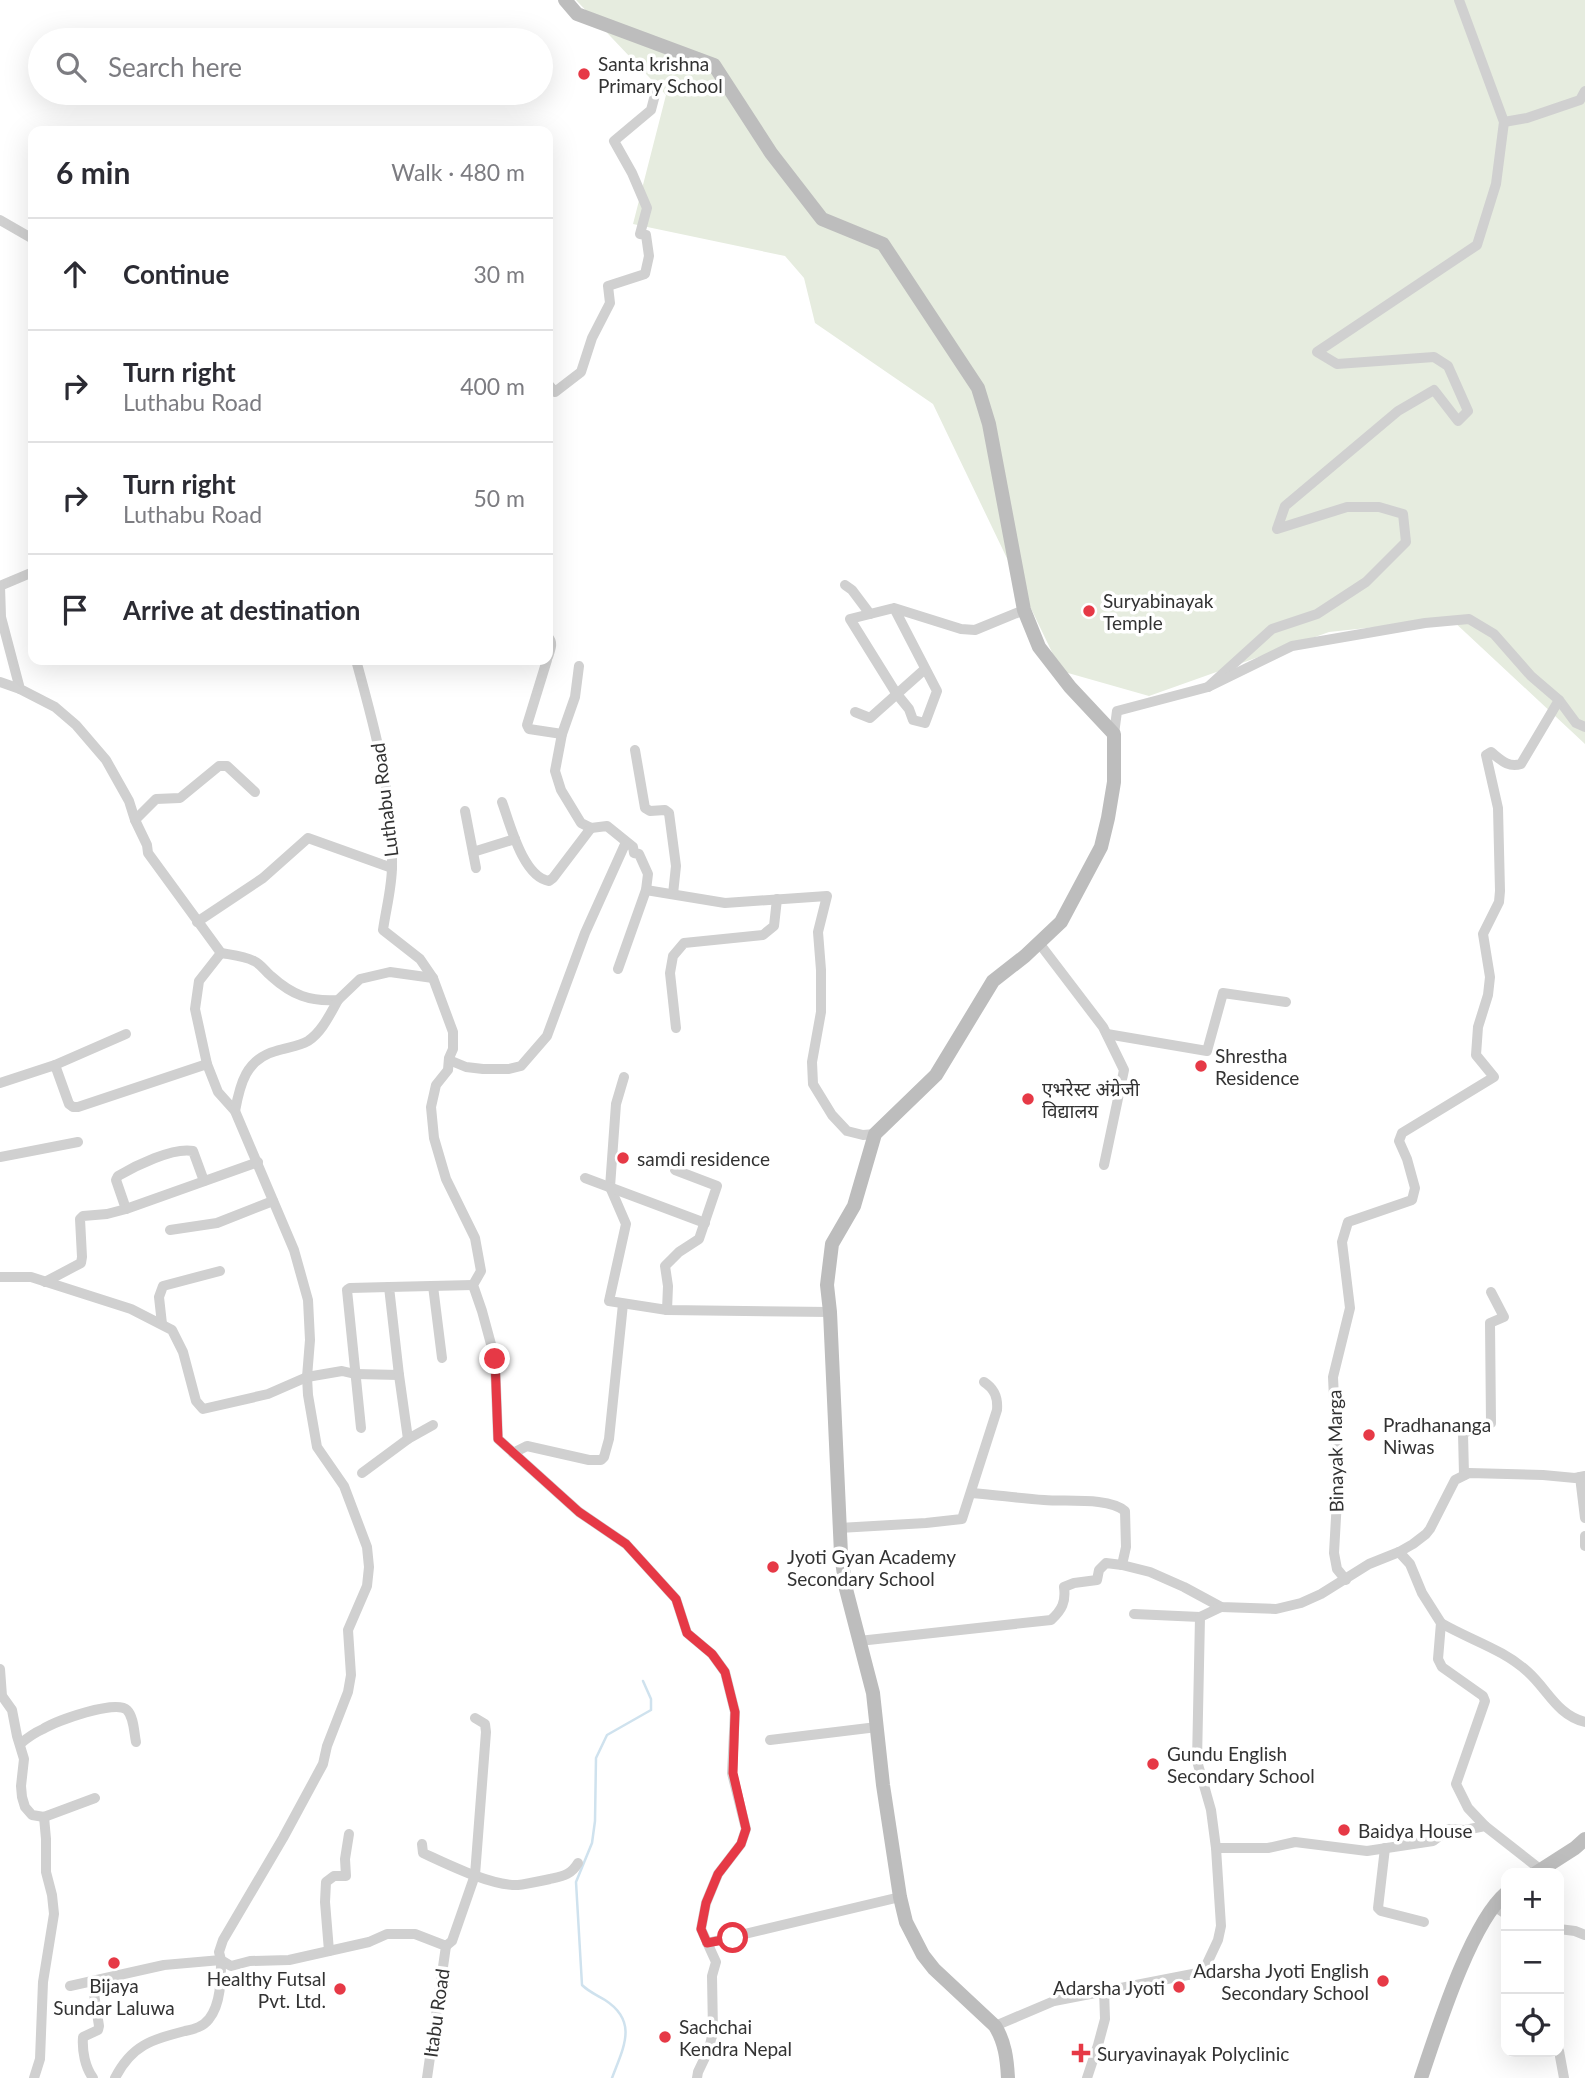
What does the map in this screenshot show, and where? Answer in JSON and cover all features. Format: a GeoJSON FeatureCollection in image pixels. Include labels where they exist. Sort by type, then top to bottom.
{"type":"FeatureCollection","features":[{"type":"Feature","properties":{"kind":"main road"},"geometry":{"type":"LineString","coordinates":[[565,0],[577,15],[714,65],[771,153],[822,219],[883,244],[978,388],[989,424],[1024,610],[1039,647],[1070,687],[1114,734],[1114,782],[1101,847],[1061,922],[993,981],[936,1075],[875,1134],[854,1206],[832,1244],[827,1285],[839,1528],[846,1589],[873,1693],[900,1897],[906,1922],[923,1955],[934,1969],[995,2026],[1004,2044],[1008,2078]]}},
{"type":"Feature","properties":{"kind":"main road"},"geometry":{"type":"LineString","coordinates":[[1545,1868],[1575,1849],[1585,1839]]}},
{"type":"Feature","properties":{"kind":"main road"},"geometry":{"type":"LineString","coordinates":[[1420,2078],[1463,1965],[1500,1910]]}},
{"type":"Feature","properties":{"kind":"street"},"geometry":{"type":"LineString","coordinates":[[1208,687],[1272,629],[1317,614],[1366,582],[1406,542],[1403,514],[1379,508],[1347,508],[1277,529],[1285,506],[1398,411],[1434,390],[1458,421],[1468,411],[1448,366],[1434,357],[1337,364],[1317,352],[1478,245],[1496,184],[1504,122],[1459,0]]}},
{"type":"Feature","properties":{"kind":"street"},"geometry":{"type":"LineString","coordinates":[[553,390],[555,392],[580,372],[592,338],[610,303],[608,286],[645,274],[649,256],[646,235],[640,234],[647,208],[636,180],[614,141],[650,110],[656,91],[632,89]]}},
{"type":"Feature","properties":{"kind":"street"},"geometry":{"type":"LineString","coordinates":[[1504,122],[1527,118],[1580,100],[1585,91]]}},
{"type":"Feature","properties":{"kind":"street"},"geometry":{"type":"LineString","coordinates":[[0,220],[28,236]]}},
{"type":"Feature","properties":{"kind":"street"},"geometry":{"type":"LineString","coordinates":[[20,690],[1,617],[0,586],[28,574]]}},
{"type":"Feature","properties":{"kind":"street"},"geometry":{"type":"LineString","coordinates":[[845,585],[870,614]]}},
{"type":"Feature","properties":{"kind":"street"},"geometry":{"type":"LineString","coordinates":[[894,608],[937,691],[925,723],[913,720],[909,709],[896,693],[850,619],[894,608],[961,629],[975,630],[1024,610]]}},
{"type":"Feature","properties":{"kind":"street"},"geometry":{"type":"LineString","coordinates":[[1114,734],[1116,711],[1208,687],[1292,646],[1425,623],[1469,619],[1494,634],[1531,676],[1559,700],[1576,723],[1585,727]]}},
{"type":"Feature","properties":{"kind":"street","name":"Luthabu Road"},"geometry":{"type":"LineString","coordinates":[[357,665],[380,746],[392,834],[392,868],[383,930],[420,958],[433,978],[453,1032],[453,1049],[448,1070],[436,1085],[431,1107],[433,1138],[446,1179],[475,1238],[481,1271],[472,1285],[495,1359],[498,1439],[579,1512],[626,1544],[676,1599],[687,1633],[712,1654],[725,1672],[735,1712],[733,1773],[746,1829],[741,1844],[718,1874],[706,1903],[701,1929],[716,1962],[712,1976],[712,2032],[709,2049],[697,2078]]}},
{"type":"Feature","properties":{"kind":"street"},"geometry":{"type":"LineString","coordinates":[[545,665],[527,724],[529,729],[562,734]]}},
{"type":"Feature","properties":{"kind":"street"},"geometry":{"type":"LineString","coordinates":[[579,666],[575,697],[562,734],[555,771],[561,790],[581,823],[591,828],[607,825],[632,847],[634,853],[639,854],[648,874],[646,890],[618,969]]}},
{"type":"Feature","properties":{"kind":"street"},"geometry":{"type":"LineString","coordinates":[[855,712],[870,718],[925,668]]}},
{"type":"Feature","properties":{"kind":"street"},"geometry":{"type":"LineString","coordinates":[[0,682],[55,707],[75,724],[106,760],[129,801],[148,853],[221,953],[257,962],[277,981],[304,996],[317,1001],[338,1000]]}},
{"type":"Feature","properties":{"kind":"street","name":"Binayak Marga"},"geometry":{"type":"LineString","coordinates":[[1346,1580],[1337,1569],[1334,1553],[1338,1482],[1334,1377],[1350,1308],[1342,1242],[1348,1222],[1412,1200],[1415,1188],[1399,1141],[1402,1133],[1494,1077],[1476,1055],[1478,1027],[1488,995],[1490,977],[1483,934],[1499,902],[1500,891],[1499,808],[1486,755],[1491,752],[1506,764],[1521,764],[1559,700]]}},
{"type":"Feature","properties":{"kind":"street"},"geometry":{"type":"LineString","coordinates":[[635,750],[645,808],[650,811],[665,810],[669,813],[676,866],[673,894]]}},
{"type":"Feature","properties":{"kind":"street"},"geometry":{"type":"LineString","coordinates":[[135,820],[156,799],[180,798],[219,766],[226,766],[256,792]]}},
{"type":"Feature","properties":{"kind":"street"},"geometry":{"type":"LineString","coordinates":[[502,802],[518,848],[534,873],[542,880],[549,880],[591,828]]}},
{"type":"Feature","properties":{"kind":"street"},"geometry":{"type":"LineString","coordinates":[[465,811],[476,868]]}},
{"type":"Feature","properties":{"kind":"street"},"geometry":{"type":"LineString","coordinates":[[197,922],[263,878],[308,838],[392,868]]}},
{"type":"Feature","properties":{"kind":"street"},"geometry":{"type":"LineString","coordinates":[[473,852],[515,839]]}},
{"type":"Feature","properties":{"kind":"street"},"geometry":{"type":"LineString","coordinates":[[449,1060],[466,1067],[509,1069],[521,1066],[547,1036],[584,933],[626,842]]}},
{"type":"Feature","properties":{"kind":"street"},"geometry":{"type":"LineString","coordinates":[[646,890],[725,903],[827,896],[818,932],[821,1012],[811,1062],[813,1084],[832,1115],[847,1131],[863,1135],[875,1134]]}},
{"type":"Feature","properties":{"kind":"street"},"geometry":{"type":"LineString","coordinates":[[676,1028],[670,973],[673,956],[684,943],[763,935],[774,926],[777,900]]}},
{"type":"Feature","properties":{"kind":"street"},"geometry":{"type":"LineString","coordinates":[[1039,943],[1107,1034],[1124,1070],[1104,1165]]}},
{"type":"Feature","properties":{"kind":"street"},"geometry":{"type":"LineString","coordinates":[[115,2078],[124,2061],[140,2046],[201,2026],[211,2018],[221,1982],[219,1952],[223,1940],[323,1764],[327,1746],[348,1692],[351,1675],[348,1630],[368,1586],[367,1548],[344,1486],[317,1447],[308,1395],[308,1300],[294,1250],[235,1111],[218,1092],[207,1064],[195,1009],[199,981],[221,953]]}},
{"type":"Feature","properties":{"kind":"street"},"geometry":{"type":"LineString","coordinates":[[235,1111],[240,1084],[250,1066],[274,1051],[292,1048],[310,1040],[322,1028],[338,1000],[360,979],[390,972],[433,978]]}},
{"type":"Feature","properties":{"kind":"street"},"geometry":{"type":"LineString","coordinates":[[1107,1034],[1207,1051],[1223,993],[1286,1002]]}},
{"type":"Feature","properties":{"kind":"street"},"geometry":{"type":"LineString","coordinates":[[0,1083],[54,1065],[126,1034]]}},
{"type":"Feature","properties":{"kind":"street"},"geometry":{"type":"LineString","coordinates":[[54,1065],[69,1104],[78,1107],[207,1064]]}},
{"type":"Feature","properties":{"kind":"street"},"geometry":{"type":"LineString","coordinates":[[624,1077],[616,1104],[610,1187],[626,1224],[609,1301],[667,1310],[830,1312]]}},
{"type":"Feature","properties":{"kind":"street"},"geometry":{"type":"LineString","coordinates":[[0,1157],[78,1142]]}},
{"type":"Feature","properties":{"kind":"street"},"geometry":{"type":"LineString","coordinates":[[126,1209],[116,1180],[118,1176],[173,1152],[186,1149],[193,1151],[204,1181]]}},
{"type":"Feature","properties":{"kind":"street"},"geometry":{"type":"LineString","coordinates":[[45,1282],[81,1263],[82,1216],[126,1209],[258,1162]]}},
{"type":"Feature","properties":{"kind":"street"},"geometry":{"type":"LineString","coordinates":[[667,1310],[665,1266],[679,1252],[699,1239],[717,1186],[675,1170]]}},
{"type":"Feature","properties":{"kind":"street"},"geometry":{"type":"LineString","coordinates":[[585,1178],[705,1223]]}},
{"type":"Feature","properties":{"kind":"street"},"geometry":{"type":"LineString","coordinates":[[170,1230],[217,1223],[273,1201]]}},
{"type":"Feature","properties":{"kind":"street"},"geometry":{"type":"LineString","coordinates":[[162,1324],[159,1297],[163,1286],[220,1271]]}},
{"type":"Feature","properties":{"kind":"street"},"geometry":{"type":"LineString","coordinates":[[0,1277],[31,1277],[131,1309],[172,1330],[183,1352],[196,1401],[203,1409],[268,1394],[307,1377],[342,1371],[399,1375]]}},
{"type":"Feature","properties":{"kind":"street"},"geometry":{"type":"LineString","coordinates":[[361,1428],[347,1290],[472,1285]]}},
{"type":"Feature","properties":{"kind":"street"},"geometry":{"type":"LineString","coordinates":[[433,1286],[442,1358]]}},
{"type":"Feature","properties":{"kind":"street"},"geometry":{"type":"LineString","coordinates":[[388,1287],[408,1439]]}},
{"type":"Feature","properties":{"kind":"street"},"geometry":{"type":"LineString","coordinates":[[1464,1475],[1462,1433],[1490,1423],[1490,1323],[1504,1317],[1492,1292]]}},
{"type":"Feature","properties":{"kind":"street"},"geometry":{"type":"LineString","coordinates":[[513,1453],[527,1446],[589,1460],[601,1460],[604,1457],[609,1439],[622,1304]]}},
{"type":"Feature","properties":{"kind":"street"},"geometry":{"type":"LineString","coordinates":[[839,1528],[962,1519],[996,1410],[995,1392],[984,1382]]}},
{"type":"Feature","properties":{"kind":"street"},"geometry":{"type":"LineString","coordinates":[[362,1473],[408,1439],[433,1425]]}},
{"type":"Feature","properties":{"kind":"street"},"geometry":{"type":"LineString","coordinates":[[859,1641],[1051,1620],[1060,1611],[1065,1599],[1064,1587],[1097,1580],[1099,1570],[1106,1563],[1169,1579],[1221,1607],[1276,1609],[1301,1603],[1346,1580],[1369,1564],[1399,1552],[1426,1534],[1455,1480],[1469,1473],[1575,1478],[1583,1476],[1585,1518]]}},
{"type":"Feature","properties":{"kind":"street"},"geometry":{"type":"LineString","coordinates":[[971,1493],[1105,1503],[1120,1507],[1125,1511],[1126,1546],[1122,1565]]}},
{"type":"Feature","properties":{"kind":"street"},"geometry":{"type":"LineString","coordinates":[[1585,1536],[1585,1546]]}},
{"type":"Feature","properties":{"kind":"street"},"geometry":{"type":"LineString","coordinates":[[1399,1552],[1410,1564],[1422,1593],[1441,1623],[1498,1651],[1528,1672],[1556,1706],[1569,1716],[1585,1722]]}},
{"type":"Feature","properties":{"kind":"street"},"geometry":{"type":"LineString","coordinates":[[1134,1614],[1200,1617],[1221,1607]]}},
{"type":"Feature","properties":{"kind":"street"},"geometry":{"type":"LineString","coordinates":[[995,2026],[1054,2001],[1203,1972],[1218,1940],[1221,1926],[1211,1810],[1197,1761],[1200,1617]]}},
{"type":"Feature","properties":{"kind":"street"},"geometry":{"type":"LineString","coordinates":[[1441,1623],[1438,1659],[1442,1667],[1483,1696],[1485,1701],[1457,1789],[1468,1808],[1485,1826],[1534,1868]]}},
{"type":"Feature","properties":{"kind":"street"},"geometry":{"type":"LineString","coordinates":[[0,1669],[2,1696],[12,1710],[24,1759],[21,1786],[25,1807],[32,1815],[44,1817],[96,1798]]}},
{"type":"Feature","properties":{"kind":"street"},"geometry":{"type":"LineString","coordinates":[[20,1744],[55,1723],[98,1710],[119,1707],[130,1714],[136,1742]]}},
{"type":"Feature","properties":{"kind":"street"},"geometry":{"type":"LineString","coordinates":[[446,1946],[452,1941],[475,1875],[486,1732],[485,1724],[475,1718]]}},
{"type":"Feature","properties":{"kind":"street"},"geometry":{"type":"LineString","coordinates":[[770,1740],[877,1727]]}},
{"type":"Feature","properties":{"kind":"street"},"geometry":{"type":"LineString","coordinates":[[34,2078],[40,2059],[43,1982],[54,1914],[46,1872],[44,1817]]}},
{"type":"Feature","properties":{"kind":"street"},"geometry":{"type":"LineString","coordinates":[[1216,1848],[1268,1848],[1295,1842],[1367,1851],[1433,1841],[1449,1829],[1465,1830],[1485,1826]]}},
{"type":"Feature","properties":{"kind":"street"},"geometry":{"type":"LineString","coordinates":[[329,1951],[326,1882],[334,1876],[351,1876],[345,1859],[349,1834]]}},
{"type":"Feature","properties":{"kind":"street"},"geometry":{"type":"LineString","coordinates":[[422,1844],[423,1853],[475,1875],[517,1885],[567,1875],[578,1863]]}},
{"type":"Feature","properties":{"kind":"street"},"geometry":{"type":"LineString","coordinates":[[1385,1848],[1378,1908],[1424,1922]]}},
{"type":"Feature","properties":{"kind":"street"},"geometry":{"type":"LineString","coordinates":[[707,1943],[900,1897]]}},
{"type":"Feature","properties":{"kind":"street"},"geometry":{"type":"LineString","coordinates":[[1564,1930],[1585,1935]]}},
{"type":"Feature","properties":{"kind":"street","name":"Itabu Road"},"geometry":{"type":"LineString","coordinates":[[70,1986],[186,1962],[221,1961],[231,1966],[250,1961],[289,1960],[369,1942],[387,1934],[415,1934],[446,1946],[427,2078]]}},
{"type":"Feature","properties":{"kind":"street"},"geometry":{"type":"LineString","coordinates":[[92,1981],[99,2026],[98,2030],[83,2037],[82,2042],[86,2063],[93,2078]]}},
{"type":"Feature","properties":{"kind":"street"},"geometry":{"type":"LineString","coordinates":[[1087,2078],[1105,2019],[1104,1990]]}},
{"type":"Feature","properties":{"kind":"street"},"geometry":{"type":"LineString","coordinates":[[1560,2057],[1564,2078]]}},
{"type":"Feature","properties":{"kind":"shaded area"},"geometry":{"type":"Polygon","coordinates":[[[576,0],[1585,0],[1585,744],[1451,619],[1329,632],[1149,696],[1061,671],[933,404],[815,323],[804,278],[785,256],[633,224],[666,95],[576,0]]]}},
{"type":"Feature","properties":{"kind":"waterway"},"geometry":{"type":"LineString","coordinates":[[612,2078],[624,2046],[625,2026],[616,2008],[582,1985],[576,1882],[592,1843],[596,1758],[607,1735],[651,1710],[651,1699],[643,1681]]}},
{"type":"Feature","properties":{"kind":"place","name":"Santa krishna Primary School"},"geometry":{"type":"Point","coordinates":[584,74]}},
{"type":"Feature","properties":{"kind":"place","name":"Suryabinayak Temple"},"geometry":{"type":"Point","coordinates":[1089,611]}},
{"type":"Feature","properties":{"kind":"place","name":"Shrestha Residence"},"geometry":{"type":"Point","coordinates":[1201,1066]}},
{"type":"Feature","properties":{"kind":"place","name":"एभरेस्ट अंग्रेजी विद्यालय"},"geometry":{"type":"Point","coordinates":[1028,1099]}},
{"type":"Feature","properties":{"kind":"place","name":"samdi residence"},"geometry":{"type":"Point","coordinates":[623,1158]}},
{"type":"Feature","properties":{"kind":"place","name":"Pradhananga Niwas"},"geometry":{"type":"Point","coordinates":[1369,1435]}},
{"type":"Feature","properties":{"kind":"place","name":"Jyoti Gyan Academy Secondary School"},"geometry":{"type":"Point","coordinates":[773,1567]}},
{"type":"Feature","properties":{"kind":"place","name":"Gundu English Secondary School"},"geometry":{"type":"Point","coordinates":[1153,1764]}},
{"type":"Feature","properties":{"kind":"place","name":"Baidya House"},"geometry":{"type":"Point","coordinates":[1344,1830]}},
{"type":"Feature","properties":{"kind":"place","name":"Bijaya Sundar Laluwa"},"geometry":{"type":"Point","coordinates":[114,1963]}},
{"type":"Feature","properties":{"kind":"place","name":"Adarsha Jyoti English Secondary School"},"geometry":{"type":"Point","coordinates":[1383,1981]}},
{"type":"Feature","properties":{"kind":"place","name":"Adarsha Jyoti"},"geometry":{"type":"Point","coordinates":[1179,1987]}},
{"type":"Feature","properties":{"kind":"place","name":"Healthy Futsal Pvt. Ltd."},"geometry":{"type":"Point","coordinates":[340,1989]}},
{"type":"Feature","properties":{"kind":"place","name":"Sachchai Kendra Nepal"},"geometry":{"type":"Point","coordinates":[665,2037]}},
{"type":"Feature","properties":{"kind":"place","name":"Suryavinayak Polyclinic"},"geometry":{"type":"Point","coordinates":[1081,2053]}},
{"type":"Feature","properties":{"kind":"route"},"geometry":{"type":"LineString","coordinates":[[495,1359],[498,1439],[579,1512],[626,1544],[676,1599],[687,1633],[712,1654],[725,1672],[735,1712],[733,1773],[746,1829],[741,1844],[718,1874],[706,1903],[701,1929],[707,1943],[733,1938]]}}]}
